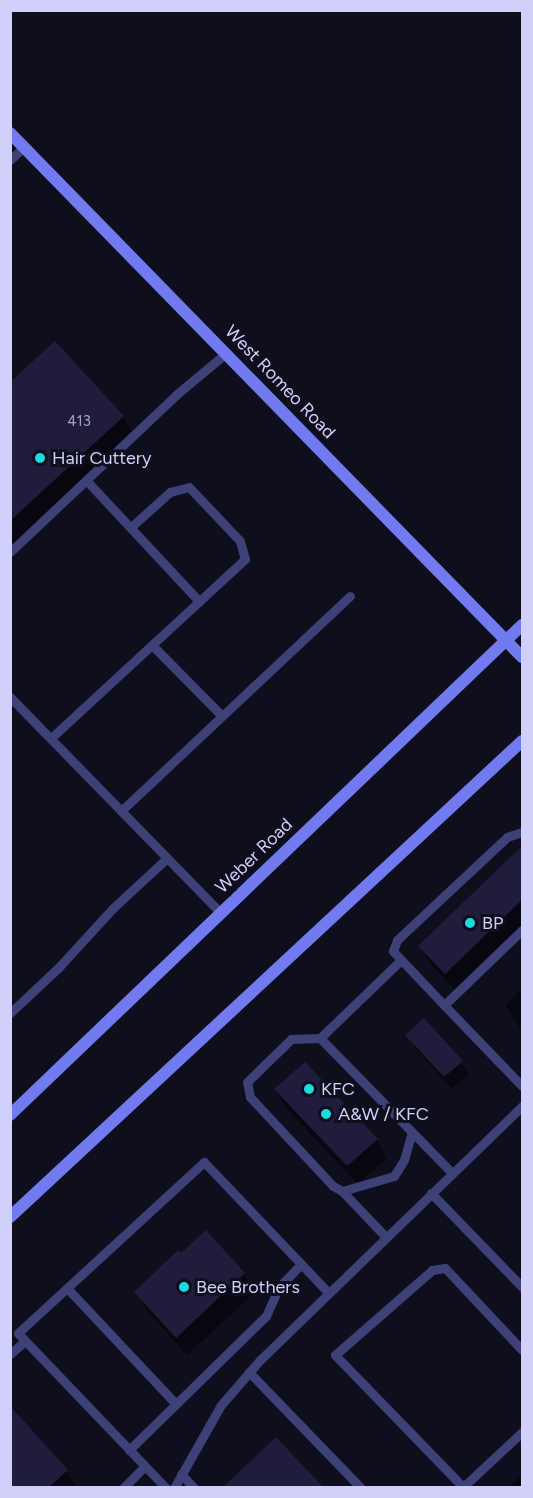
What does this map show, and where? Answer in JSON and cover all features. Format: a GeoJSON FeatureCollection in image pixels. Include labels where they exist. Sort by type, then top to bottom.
{"type":"FeatureCollection","features":[{"type":"Feature","properties":{"kind":"main road","name":"West Romeo Road"},"geometry":{"type":"LineString","coordinates":[[10,133],[522,657]]}},
{"type":"Feature","properties":{"kind":"main road","name":"Weber Road"},"geometry":{"type":"LineString","coordinates":[[10,1115],[522,625]]}},
{"type":"Feature","properties":{"kind":"main road"},"geometry":{"type":"LineString","coordinates":[[10,1216],[522,741]]}},
{"type":"Feature","properties":{"kind":"lane"},"geometry":{"type":"LineString","coordinates":[[10,160],[24,147]]}},
{"type":"Feature","properties":{"kind":"lane"},"geometry":{"type":"LineString","coordinates":[[10,552],[177,394],[226,353]]}},
{"type":"Feature","properties":{"kind":"lane"},"geometry":{"type":"LineString","coordinates":[[86,480],[200,601]]}},
{"type":"Feature","properties":{"kind":"lane"},"geometry":{"type":"LineString","coordinates":[[51,738],[245,559],[240,541],[189,487],[170,492],[131,527]]}},
{"type":"Feature","properties":{"kind":"lane"},"geometry":{"type":"LineString","coordinates":[[121,811],[350,596]]}},
{"type":"Feature","properties":{"kind":"lane"},"geometry":{"type":"LineString","coordinates":[[152,645],[221,716]]}},
{"type":"Feature","properties":{"kind":"lane"},"geometry":{"type":"LineString","coordinates":[[10,697],[221,913]]}},
{"type":"Feature","properties":{"kind":"lane"},"geometry":{"type":"LineString","coordinates":[[522,832],[507,837],[397,940],[393,951],[522,1086]]}},
{"type":"Feature","properties":{"kind":"lane"},"geometry":{"type":"LineString","coordinates":[[10,1013],[59,967],[112,909],[167,858]]}},
{"type":"Feature","properties":{"kind":"lane"},"geometry":{"type":"LineString","coordinates":[[444,1005],[522,930]]}},
{"type":"Feature","properties":{"kind":"lane"},"geometry":{"type":"LineString","coordinates":[[386,1236],[342,1191],[333,1186],[250,1097],[247,1082],[291,1039],[320,1038],[401,960]]}},
{"type":"Feature","properties":{"kind":"lane"},"geometry":{"type":"LineString","coordinates":[[320,1038],[452,1173]]}},
{"type":"Feature","properties":{"kind":"lane"},"geometry":{"type":"LineString","coordinates":[[174,1488],[221,1406],[249,1372],[328,1292],[522,1106]]}},
{"type":"Feature","properties":{"kind":"lane"},"geometry":{"type":"LineString","coordinates":[[342,1191],[394,1176],[404,1160],[412,1132]]}},
{"type":"Feature","properties":{"kind":"lane"},"geometry":{"type":"LineString","coordinates":[[166,1488],[18,1333],[204,1162],[328,1292]]}},
{"type":"Feature","properties":{"kind":"lane"},"geometry":{"type":"LineString","coordinates":[[431,1193],[522,1287]]}},
{"type":"Feature","properties":{"kind":"lane"},"geometry":{"type":"LineString","coordinates":[[129,1449],[266,1316],[279,1287],[301,1263]]}},
{"type":"Feature","properties":{"kind":"lane"},"geometry":{"type":"LineString","coordinates":[[522,1350],[445,1268],[432,1270],[335,1355],[463,1487],[522,1432]]}},
{"type":"Feature","properties":{"kind":"lane"},"geometry":{"type":"LineString","coordinates":[[68,1288],[176,1404]]}},
{"type":"Feature","properties":{"kind":"lane"},"geometry":{"type":"LineString","coordinates":[[10,1354],[25,1341]]}},
{"type":"Feature","properties":{"kind":"lane"},"geometry":{"type":"LineString","coordinates":[[249,1372],[362,1488]]}},
{"type":"Feature","properties":{"kind":"lane"},"geometry":{"type":"LineString","coordinates":[[123,1488],[145,1467]]}},
{"type":"Feature","properties":{"kind":"lane"},"geometry":{"type":"LineString","coordinates":[[181,1474],[194,1488]]}},
{"type":"Feature","properties":{"kind":"building"},"geometry":{"type":"Polygon","coordinates":[[[55,341],[124,416],[10,521],[10,382],[55,341]]]}},
{"type":"Feature","properties":{"kind":"building","name":"BP"},"geometry":{"type":"Polygon","coordinates":[[[522,846],[522,900],[445,974],[418,946],[522,846]]]}},
{"type":"Feature","properties":{"kind":"building"},"geometry":{"type":"Polygon","coordinates":[[[424,1018],[463,1061],[444,1077],[405,1035],[424,1018]]]}},
{"type":"Feature","properties":{"kind":"building","name":"A&W / KFC"},"geometry":{"type":"Polygon","coordinates":[[[305,1062],[378,1139],[347,1166],[274,1089],[305,1062]]]}},
{"type":"Feature","properties":{"kind":"building","name":"Bee Brothers"},"geometry":{"type":"Polygon","coordinates":[[[206,1230],[245,1273],[176,1338],[134,1292],[178,1250],[181,1253],[206,1230]]]}},
{"type":"Feature","properties":{"kind":"building"},"geometry":{"type":"Polygon","coordinates":[[[10,1406],[68,1470],[48,1488],[10,1488],[10,1406]]]}},
{"type":"Feature","properties":{"kind":"building"},"geometry":{"type":"Polygon","coordinates":[[[276,1437],[324,1488],[222,1488],[276,1437]]]}},
{"type":"Feature","properties":{"kind":"place","name":"Hair Cuttery"},"geometry":{"type":"Point","coordinates":[40,458]}},
{"type":"Feature","properties":{"kind":"place","name":"BP"},"geometry":{"type":"Point","coordinates":[470,923]}},
{"type":"Feature","properties":{"kind":"place","name":"KFC"},"geometry":{"type":"Point","coordinates":[309,1089]}},
{"type":"Feature","properties":{"kind":"place","name":"A&W / KFC"},"geometry":{"type":"Point","coordinates":[326,1114]}},
{"type":"Feature","properties":{"kind":"place","name":"Bee Brothers"},"geometry":{"type":"Point","coordinates":[184,1287]}}]}
